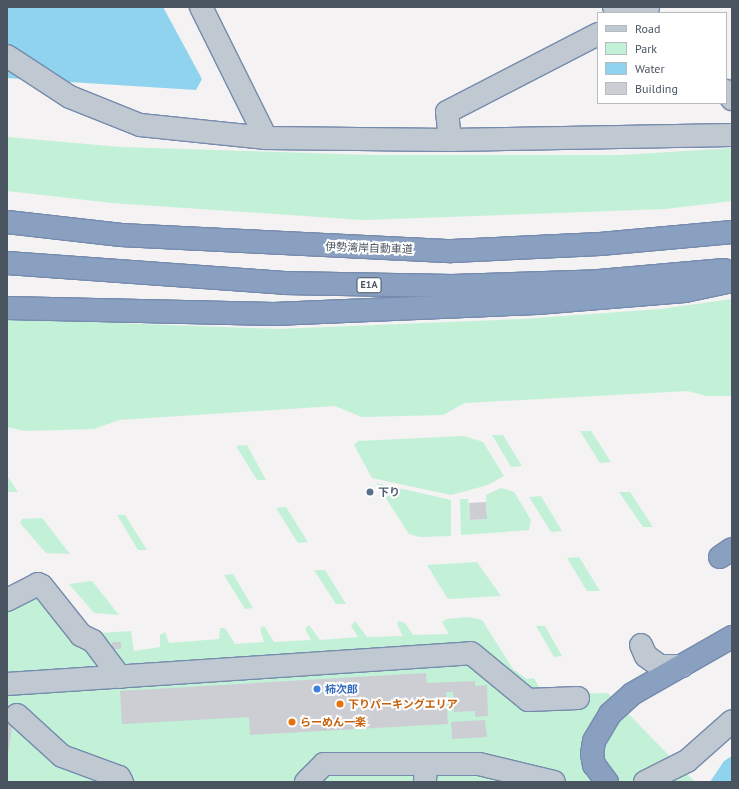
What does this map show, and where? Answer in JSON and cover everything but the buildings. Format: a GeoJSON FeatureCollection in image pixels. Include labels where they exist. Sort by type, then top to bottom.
{"type":"FeatureCollection","features":[{"type":"Feature","properties":{"kind":"highway","name":"伊勢湾岸自動車道"},"geometry":{"type":"LineString","coordinates":[[7,222],[121,235],[452,251],[600,244],[732,232]]}},
{"type":"Feature","properties":{"kind":"highway","name":"E1A"},"geometry":{"type":"LineString","coordinates":[[7,263],[284,283],[452,286],[599,281],[732,270]]}},
{"type":"Feature","properties":{"kind":"highway"},"geometry":{"type":"LineString","coordinates":[[7,308],[274,314],[537,303],[685,290],[732,281]]}},
{"type":"Feature","properties":{"kind":"highway"},"geometry":{"type":"LineString","coordinates":[[607,782],[594,765],[592,754],[601,726],[632,694],[732,637]]}},
{"type":"Feature","properties":{"kind":"street"},"geometry":{"type":"LineString","coordinates":[[201,7],[266,138]]}},
{"type":"Feature","properties":{"kind":"street"},"geometry":{"type":"LineString","coordinates":[[639,12],[648,7]]}},
{"type":"Feature","properties":{"kind":"street"},"geometry":{"type":"LineString","coordinates":[[450,140],[447,112],[597,35]]}},
{"type":"Feature","properties":{"kind":"street"},"geometry":{"type":"LineString","coordinates":[[7,56],[70,97],[140,125],[266,138],[450,140],[732,134]]}},
{"type":"Feature","properties":{"kind":"street"},"geometry":{"type":"LineString","coordinates":[[7,600],[38,584],[42,586],[81,635],[93,641],[120,677]]}},
{"type":"Feature","properties":{"kind":"street"},"geometry":{"type":"LineString","coordinates":[[641,645],[646,656],[660,666],[682,666]]}},
{"type":"Feature","properties":{"kind":"street"},"geometry":{"type":"LineString","coordinates":[[7,684],[471,653],[528,700],[578,698]]}},
{"type":"Feature","properties":{"kind":"street"},"geometry":{"type":"LineString","coordinates":[[17,715],[62,756],[119,777],[122,782]]}},
{"type":"Feature","properties":{"kind":"street"},"geometry":{"type":"LineString","coordinates":[[646,782],[687,761],[732,721]]}},
{"type":"Feature","properties":{"kind":"street"},"geometry":{"type":"LineString","coordinates":[[306,782],[324,764],[426,773],[479,764],[554,782]]}},
{"type":"Feature","properties":{"kind":"green space"},"geometry":{"type":"Polygon","coordinates":[[[7,137],[120,147],[371,155],[622,155],[732,148],[732,201],[665,209],[363,220],[112,203],[7,191],[7,137]]]}},
{"type":"Feature","properties":{"kind":"green space"},"geometry":{"type":"Polygon","coordinates":[[[732,299],[732,396],[706,396],[688,391],[465,403],[443,415],[362,417],[335,406],[119,420],[94,429],[24,431],[7,427],[7,319],[278,329],[523,319],[660,309],[732,299]]]}},
{"type":"Feature","properties":{"kind":"green space"},"geometry":{"type":"Polygon","coordinates":[[[580,431],[591,431],[611,462],[600,463],[580,431]]]}},
{"type":"Feature","properties":{"kind":"green space"},"geometry":{"type":"Polygon","coordinates":[[[492,435],[503,435],[522,466],[511,467],[492,435]]]}},
{"type":"Feature","properties":{"kind":"green space"},"geometry":{"type":"Polygon","coordinates":[[[464,436],[483,442],[504,476],[488,485],[451,495],[372,478],[354,445],[358,441],[464,436]]]}},
{"type":"Feature","properties":{"kind":"green space"},"geometry":{"type":"Polygon","coordinates":[[[247,445],[266,480],[257,480],[236,446],[247,445]]]}},
{"type":"Feature","properties":{"kind":"green space"},"geometry":{"type":"Polygon","coordinates":[[[7,476],[18,492],[7,492],[7,476]]]}},
{"type":"Feature","properties":{"kind":"green space"},"geometry":{"type":"Polygon","coordinates":[[[376,483],[451,500],[451,536],[420,537],[409,534],[376,483]]]}},
{"type":"Feature","properties":{"kind":"green space"},"geometry":{"type":"Polygon","coordinates":[[[501,488],[514,492],[531,520],[529,530],[461,535],[460,499],[468,499],[470,520],[487,519],[486,495],[501,488]]]}},
{"type":"Feature","properties":{"kind":"green space"},"geometry":{"type":"Polygon","coordinates":[[[619,492],[630,492],[653,527],[643,527],[619,492]]]}},
{"type":"Feature","properties":{"kind":"green space"},"geometry":{"type":"Polygon","coordinates":[[[541,496],[562,531],[551,532],[529,497],[541,496]]]}},
{"type":"Feature","properties":{"kind":"green space"},"geometry":{"type":"Polygon","coordinates":[[[286,507],[308,542],[298,543],[276,508],[286,507]]]}},
{"type":"Feature","properties":{"kind":"green space"},"geometry":{"type":"Polygon","coordinates":[[[117,515],[125,515],[147,550],[138,550],[117,515]]]}},
{"type":"Feature","properties":{"kind":"green space"},"geometry":{"type":"Polygon","coordinates":[[[42,518],[70,554],[46,553],[20,523],[22,519],[42,518]]]}},
{"type":"Feature","properties":{"kind":"green space"},"geometry":{"type":"Polygon","coordinates":[[[579,557],[600,591],[587,591],[567,558],[579,557]]]}},
{"type":"Feature","properties":{"kind":"green space"},"geometry":{"type":"Polygon","coordinates":[[[477,562],[501,596],[448,599],[427,565],[477,562]]]}},
{"type":"Feature","properties":{"kind":"green space"},"geometry":{"type":"Polygon","coordinates":[[[314,570],[325,570],[346,604],[336,604],[314,570]]]}},
{"type":"Feature","properties":{"kind":"green space"},"geometry":{"type":"Polygon","coordinates":[[[37,573],[45,574],[83,624],[99,633],[131,631],[134,651],[160,647],[160,635],[165,632],[169,643],[219,639],[220,628],[225,628],[235,644],[264,642],[260,628],[264,626],[274,642],[311,640],[305,629],[309,625],[320,640],[358,637],[351,626],[355,621],[367,637],[403,636],[397,624],[399,621],[405,623],[413,635],[449,634],[442,622],[446,619],[468,617],[482,620],[513,669],[527,679],[534,678],[543,694],[608,693],[695,782],[7,782],[7,588],[37,573]]]}},
{"type":"Feature","properties":{"kind":"green space"},"geometry":{"type":"Polygon","coordinates":[[[233,574],[253,608],[245,609],[224,575],[233,574]]]}},
{"type":"Feature","properties":{"kind":"green space"},"geometry":{"type":"Polygon","coordinates":[[[92,581],[119,615],[94,613],[69,584],[92,581]]]}},
{"type":"Feature","properties":{"kind":"green space"},"geometry":{"type":"Polygon","coordinates":[[[536,626],[545,626],[562,656],[554,657],[536,626]]]}},
{"type":"Feature","properties":{"kind":"water"},"geometry":{"type":"Polygon","coordinates":[[[7,7],[163,7],[202,79],[196,90],[7,78],[7,7]]]}},
{"type":"Feature","properties":{"kind":"water"},"geometry":{"type":"Polygon","coordinates":[[[732,756],[732,782],[710,782],[724,761],[732,756]]]}},
{"type":"Feature","properties":{"kind":"place","name":"下り"},"geometry":{"type":"Point","coordinates":[370,492]}},
{"type":"Feature","properties":{"kind":"place","name":"柿次郎"},"geometry":{"type":"Point","coordinates":[317,689]}},
{"type":"Feature","properties":{"kind":"place","name":"下りパーキングエリア"},"geometry":{"type":"Point","coordinates":[340,704]}},
{"type":"Feature","properties":{"kind":"place","name":"らーめん一楽"},"geometry":{"type":"Point","coordinates":[292,722]}}]}
